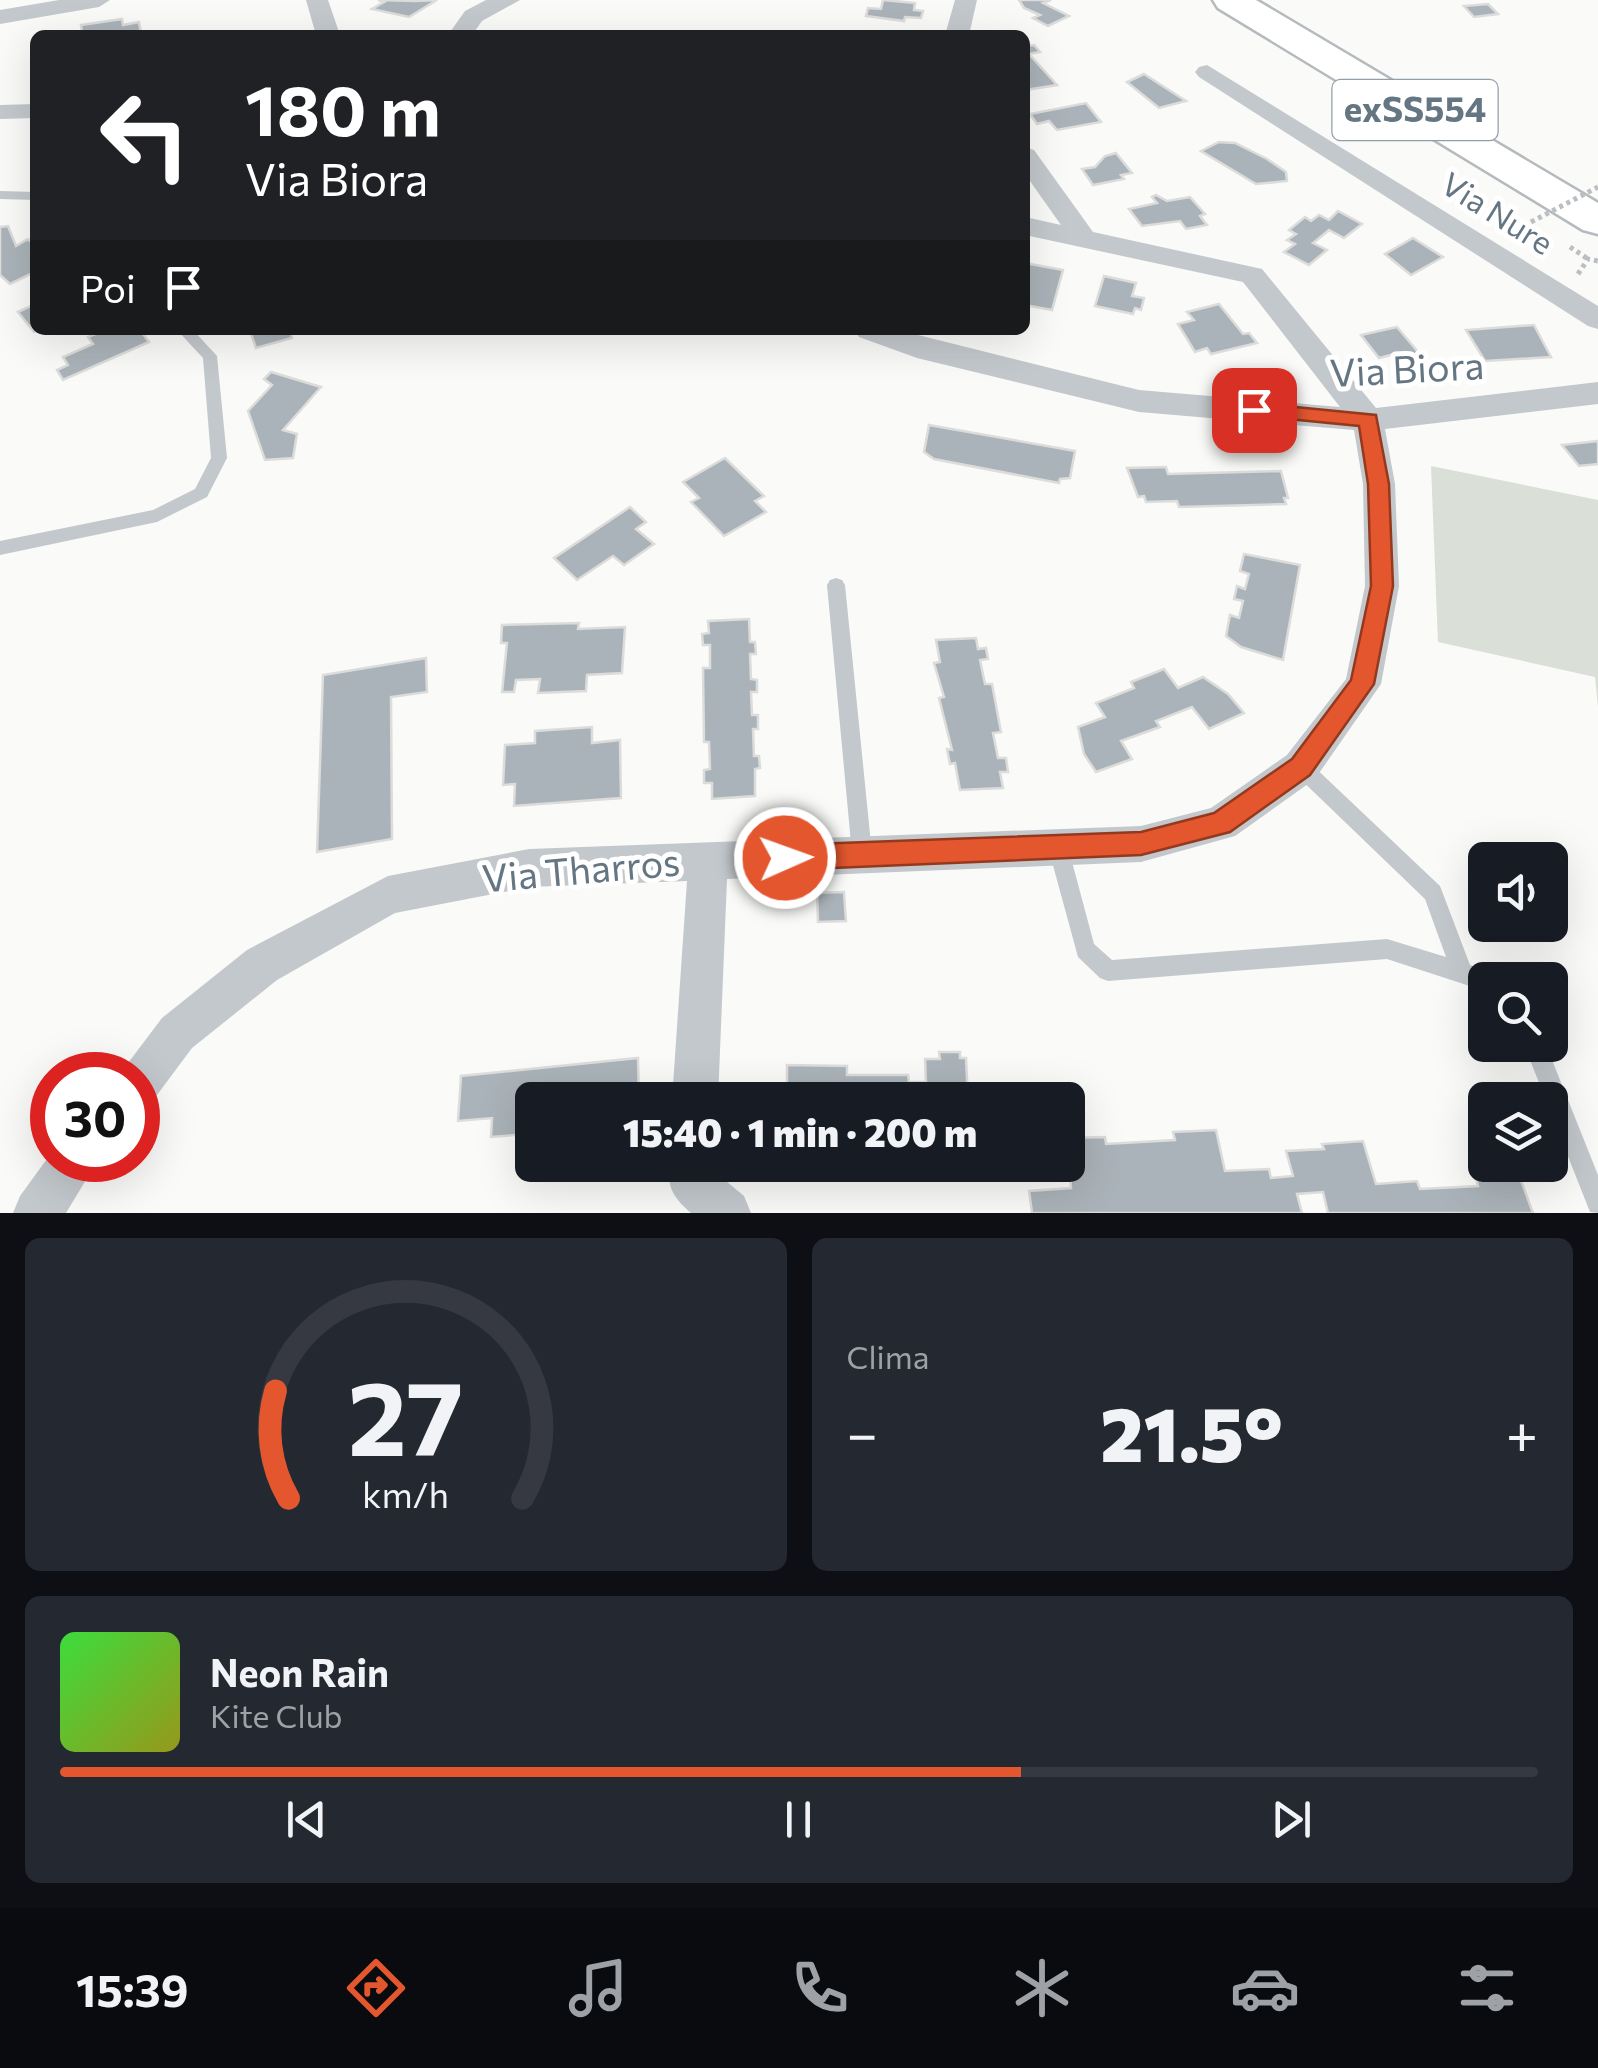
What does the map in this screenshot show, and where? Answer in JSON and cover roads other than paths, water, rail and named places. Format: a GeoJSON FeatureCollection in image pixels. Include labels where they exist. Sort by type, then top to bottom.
{"type":"FeatureCollection","features":[{"type":"Feature","properties":{"kind":"main road","name":"exSS554"},"geometry":{"type":"LineString","coordinates":[[1231,0],[1598,222]]}},
{"type":"Feature","properties":{"kind":"main road","name":"exSS554"},"geometry":{"type":"LineString","coordinates":[[1262,0],[1598,198]]}},
{"type":"Feature","properties":{"kind":"street"},"geometry":{"type":"LineString","coordinates":[[0,18],[99,0]]}},
{"type":"Feature","properties":{"kind":"street"},"geometry":{"type":"LineString","coordinates":[[317,0],[335,30]]}},
{"type":"Feature","properties":{"kind":"street"},"geometry":{"type":"LineString","coordinates":[[462,30],[477,13],[508,0]]}},
{"type":"Feature","properties":{"kind":"street"},"geometry":{"type":"LineString","coordinates":[[958,30],[966,0]]}},
{"type":"Feature","properties":{"kind":"street","name":"Via Nure"},"geometry":{"type":"LineString","coordinates":[[1207,72],[1598,319]]}},
{"type":"Feature","properties":{"kind":"street"},"geometry":{"type":"LineString","coordinates":[[0,112],[30,111]]}},
{"type":"Feature","properties":{"kind":"street"},"geometry":{"type":"LineString","coordinates":[[1030,163],[1082,236]]}},
{"type":"Feature","properties":{"kind":"street"},"geometry":{"type":"LineString","coordinates":[[1030,227],[1252,275],[1368,420]]}},
{"type":"Feature","properties":{"kind":"street","name":"Via Biora"},"geometry":{"type":"LineString","coordinates":[[882,335],[917,348],[1140,401],[1368,420],[1598,393]]}},
{"type":"Feature","properties":{"kind":"street","name":"Via Tharros"},"geometry":{"type":"LineString","coordinates":[[160,1054],[177,1033],[262,965],[388,896],[530,868],[1141,844],[1221,823],[1301,767],[1362,684],[1382,586],[1379,484],[1368,420]]}},
{"type":"Feature","properties":{"kind":"street"},"geometry":{"type":"LineString","coordinates":[[697,1082],[708,861]]}},
{"type":"Feature","properties":{"kind":"street"},"geometry":{"type":"LineString","coordinates":[[38,1213],[60,1182]]}},
{"type":"Feature","properties":{"kind":"street"},"geometry":{"type":"LineString","coordinates":[[691,1182],[728,1213]]}},
{"type":"Feature","properties":{"kind":"lane"},"geometry":{"type":"LineString","coordinates":[[0,195],[30,196]]}},
{"type":"Feature","properties":{"kind":"lane"},"geometry":{"type":"LineString","coordinates":[[0,548],[157,516],[201,493],[219,458],[210,356],[189,335]]}},
{"type":"Feature","properties":{"kind":"lane"},"geometry":{"type":"LineString","coordinates":[[836,585],[862,854]]}},
{"type":"Feature","properties":{"kind":"lane"},"geometry":{"type":"LineString","coordinates":[[1301,767],[1432,893],[1462,973]]}},
{"type":"Feature","properties":{"kind":"lane"},"geometry":{"type":"LineString","coordinates":[[1058,847],[1085,950],[1108,971],[1387,949],[1468,975]]}},
{"type":"Feature","properties":{"kind":"lane"},"geometry":{"type":"LineString","coordinates":[[1542,1062],[1598,1204]]}}]}
